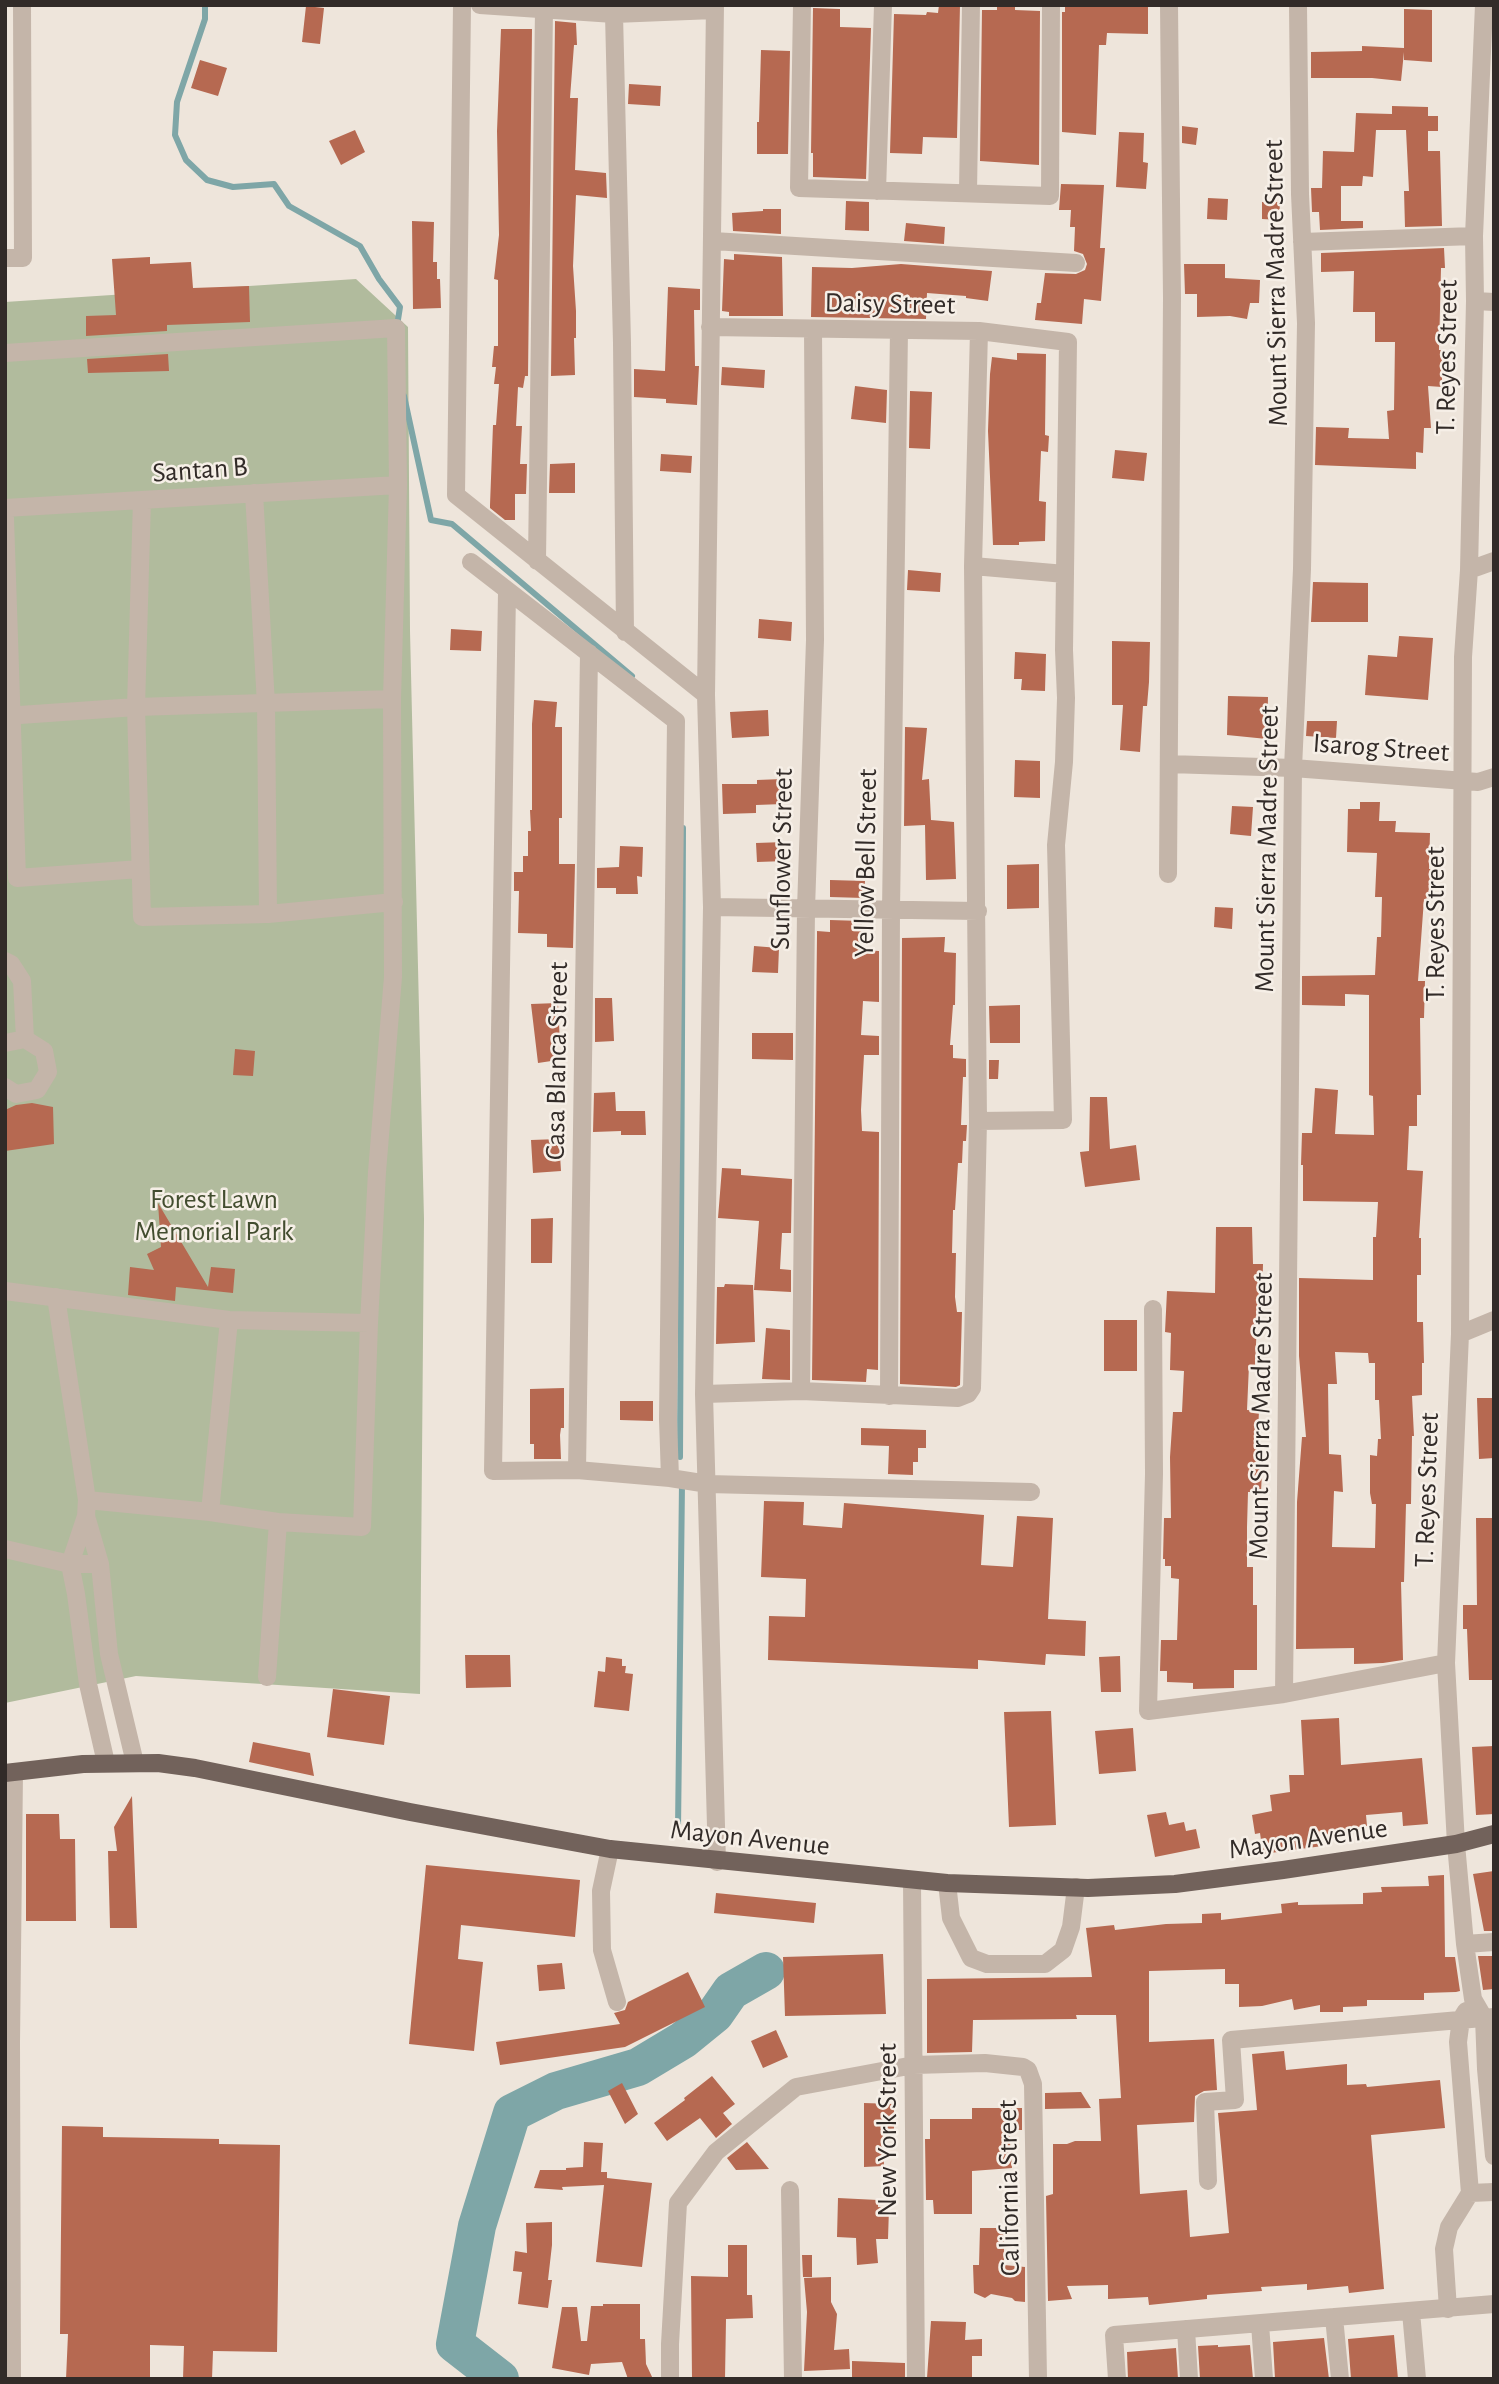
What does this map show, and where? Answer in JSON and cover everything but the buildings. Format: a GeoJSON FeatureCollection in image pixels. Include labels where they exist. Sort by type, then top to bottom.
{"type":"FeatureCollection","features":[{"type":"Feature","properties":{"kind":"main road","name":"Mayon Avenue"},"geometry":{"type":"LineString","coordinates":[[9,1773],[106,1763],[158,1763],[610,1849],[717,1862],[947,1883],[1076,1887],[1175,1884],[1455,1844],[1494,1834]]}},
{"type":"Feature","properties":{"kind":"street"},"geometry":{"type":"LineString","coordinates":[[5,258],[23,258],[22,5]]}},
{"type":"Feature","properties":{"kind":"street"},"geometry":{"type":"LineString","coordinates":[[462,5],[456,495],[706,695]]}},
{"type":"Feature","properties":{"kind":"street"},"geometry":{"type":"LineString","coordinates":[[802,5],[799,188],[1051,196],[1051,5]]}},
{"type":"Feature","properties":{"kind":"street"},"geometry":{"type":"LineString","coordinates":[[877,191],[883,5]]}},
{"type":"Feature","properties":{"kind":"street"},"geometry":{"type":"LineString","coordinates":[[968,192],[971,5]]}},
{"type":"Feature","properties":{"kind":"street"},"geometry":{"type":"LineString","coordinates":[[1168,874],[1172,298],[1169,5]]}},
{"type":"Feature","properties":{"kind":"street","name":"Mount Sierra Madre Street"},"geometry":{"type":"LineString","coordinates":[[1284,1695],[1293,768],[1303,569],[1306,323],[1298,5]]}},
{"type":"Feature","properties":{"kind":"street","name":"T. Reyes Street"},"geometry":{"type":"LineString","coordinates":[[1473,1999],[1455,1844],[1446,1663],[1460,1334],[1463,657],[1469,570],[1474,236],[1487,107],[1484,5]]}},
{"type":"Feature","properties":{"kind":"street"},"geometry":{"type":"LineString","coordinates":[[491,6],[614,13],[715,7],[706,695],[712,907],[704,1394],[717,1862]]}},
{"type":"Feature","properties":{"kind":"street"},"geometry":{"type":"LineString","coordinates":[[537,561],[544,9]]}},
{"type":"Feature","properties":{"kind":"street"},"geometry":{"type":"LineString","coordinates":[[614,13],[622,344],[625,632]]}},
{"type":"Feature","properties":{"kind":"street"},"geometry":{"type":"LineString","coordinates":[[1302,242],[1474,236]]}},
{"type":"Feature","properties":{"kind":"street"},"geometry":{"type":"LineString","coordinates":[[713,241],[1076,263]]}},
{"type":"Feature","properties":{"kind":"street"},"geometry":{"type":"LineString","coordinates":[[1475,302],[1494,302]]}},
{"type":"Feature","properties":{"kind":"street","name":"Daisy Street"},"geometry":{"type":"LineString","coordinates":[[710,327],[979,331],[1068,342],[1065,575]]}},
{"type":"Feature","properties":{"kind":"street"},"geometry":{"type":"LineString","coordinates":[[5,353],[396,328],[398,485],[392,699],[393,977],[377,1172],[362,1527],[278,1522],[210,1512],[87,1508]]}},
{"type":"Feature","properties":{"kind":"street","name":"Sunflower Street"},"geometry":{"type":"LineString","coordinates":[[801,1391],[806,909],[815,640],[813,329]]}},
{"type":"Feature","properties":{"kind":"street","name":"Yellow Bell Street"},"geometry":{"type":"LineString","coordinates":[[889,1396],[891,910],[899,330]]}},
{"type":"Feature","properties":{"kind":"street"},"geometry":{"type":"LineString","coordinates":[[704,1394],[801,1391],[958,1398],[968,1394],[972,1388],[978,1121],[973,566],[979,331]]}},
{"type":"Feature","properties":{"kind":"street","name":"Santan B"},"geometry":{"type":"LineString","coordinates":[[5,508],[398,485]]}},
{"type":"Feature","properties":{"kind":"street"},"geometry":{"type":"LineString","coordinates":[[254,493],[265,704],[268,914]]}},
{"type":"Feature","properties":{"kind":"street"},"geometry":{"type":"LineString","coordinates":[[142,500],[136,707],[142,917],[268,914],[394,902]]}},
{"type":"Feature","properties":{"kind":"street"},"geometry":{"type":"LineString","coordinates":[[5,518],[11,878],[140,869]]}},
{"type":"Feature","properties":{"kind":"street"},"geometry":{"type":"LineString","coordinates":[[1469,570],[1494,561]]}},
{"type":"Feature","properties":{"kind":"street"},"geometry":{"type":"LineString","coordinates":[[471,562],[676,722],[668,1419],[670,1478]]}},
{"type":"Feature","properties":{"kind":"street"},"geometry":{"type":"LineString","coordinates":[[973,566],[1065,575],[1064,762],[1056,845],[1063,1120],[978,1121]]}},
{"type":"Feature","properties":{"kind":"street"},"geometry":{"type":"LineString","coordinates":[[507,592],[493,1471],[577,1470],[708,1484],[1031,1492]]}},
{"type":"Feature","properties":{"kind":"street","name":"Casa Blanca Street"},"geometry":{"type":"LineString","coordinates":[[577,1470],[589,653]]}},
{"type":"Feature","properties":{"kind":"street"},"geometry":{"type":"LineString","coordinates":[[9,716],[136,707],[392,699]]}},
{"type":"Feature","properties":{"kind":"street","name":"Isarog Street"},"geometry":{"type":"LineString","coordinates":[[1170,764],[1293,768],[1478,782],[1494,777]]}},
{"type":"Feature","properties":{"kind":"street"},"geometry":{"type":"LineString","coordinates":[[712,907],[978,911]]}},
{"type":"Feature","properties":{"kind":"street"},"geometry":{"type":"LineString","coordinates":[[5,961],[11,964],[22,981],[25,1039]]}},
{"type":"Feature","properties":{"kind":"street"},"geometry":{"type":"LineString","coordinates":[[5,1043],[25,1039],[44,1051],[48,1072],[37,1090],[16,1094],[5,1087]]}},
{"type":"Feature","properties":{"kind":"street"},"geometry":{"type":"LineString","coordinates":[[5,1291],[229,1320],[369,1323]]}},
{"type":"Feature","properties":{"kind":"street"},"geometry":{"type":"LineString","coordinates":[[56,1297],[87,1508],[100,1564],[109,1654],[135,1763]]}},
{"type":"Feature","properties":{"kind":"street"},"geometry":{"type":"LineString","coordinates":[[1153,1309],[1154,1475],[1148,1711],[1284,1695],[1446,1663]]}},
{"type":"Feature","properties":{"kind":"street"},"geometry":{"type":"LineString","coordinates":[[210,1512],[229,1320]]}},
{"type":"Feature","properties":{"kind":"street"},"geometry":{"type":"LineString","coordinates":[[1460,1334],[1494,1320]]}},
{"type":"Feature","properties":{"kind":"street"},"geometry":{"type":"LineString","coordinates":[[87,1508],[70,1564],[88,1684],[106,1763]]}},
{"type":"Feature","properties":{"kind":"street"},"geometry":{"type":"LineString","coordinates":[[267,1677],[278,1522]]}},
{"type":"Feature","properties":{"kind":"street"},"geometry":{"type":"LineString","coordinates":[[5,1549],[70,1564],[100,1564]]}},
{"type":"Feature","properties":{"kind":"street"},"geometry":{"type":"LineString","coordinates":[[9,1773],[12,2379]]}},
{"type":"Feature","properties":{"kind":"street"},"geometry":{"type":"LineString","coordinates":[[610,1849],[601,1891],[603,1950],[617,2002]]}},
{"type":"Feature","properties":{"kind":"street","name":"New York Street"},"geometry":{"type":"LineString","coordinates":[[912,1881],[916,2379]]}},
{"type":"Feature","properties":{"kind":"street"},"geometry":{"type":"LineString","coordinates":[[947,1883],[951,1918],[971,1958],[987,1964],[1045,1964],[1063,1950],[1072,1927],[1076,1887]]}},
{"type":"Feature","properties":{"kind":"street"},"geometry":{"type":"LineString","coordinates":[[1465,1944],[1494,1942]]}},
{"type":"Feature","properties":{"kind":"street"},"geometry":{"type":"LineString","coordinates":[[1447,2309],[1444,2249],[1449,2227],[1470,2193],[1458,2042],[1461,2019],[1473,1999],[1489,2017],[1486,2069],[1494,2156]]}},
{"type":"Feature","properties":{"kind":"street"},"geometry":{"type":"LineString","coordinates":[[1208,2181],[1205,2102],[1236,2100],[1231,2040],[1489,2017]]}},
{"type":"Feature","properties":{"kind":"street","name":"California Street"},"geometry":{"type":"LineString","coordinates":[[670,2379],[678,2203],[716,2152],[796,2087],[914,2065],[1017,2065],[1028,2070],[1031,2077],[1038,2379]]}},
{"type":"Feature","properties":{"kind":"street"},"geometry":{"type":"LineString","coordinates":[[790,2190],[793,2379]]}},
{"type":"Feature","properties":{"kind":"street"},"geometry":{"type":"LineString","coordinates":[[1470,2193],[1494,2192]]}},
{"type":"Feature","properties":{"kind":"street"},"geometry":{"type":"LineString","coordinates":[[1117,2379],[1114,2335],[1494,2304]]}},
{"type":"Feature","properties":{"kind":"street"},"geometry":{"type":"LineString","coordinates":[[1411,2312],[1417,2379]]}},
{"type":"Feature","properties":{"kind":"street"},"geometry":{"type":"LineString","coordinates":[[1334,2317],[1340,2379]]}},
{"type":"Feature","properties":{"kind":"street"},"geometry":{"type":"LineString","coordinates":[[1260,2324],[1264,2379]]}},
{"type":"Feature","properties":{"kind":"street"},"geometry":{"type":"LineString","coordinates":[[1186,2329],[1189,2379]]}},
{"type":"Feature","properties":{"kind":"green space","name":"Forest Lawn Memorial Park"},"geometry":{"type":"Polygon","coordinates":[[[356,279],[408,327],[410,631],[424,1219],[420,1694],[136,1676],[5,1703],[5,302],[356,279]]]}},
{"type":"Feature","properties":{"kind":"waterway"},"geometry":{"type":"LineString","coordinates":[[205,5],[205,19],[177,102],[175,135],[186,160],[207,180],[233,187],[274,184],[289,206],[360,246],[379,279],[400,307],[397,326]]}},
{"type":"Feature","properties":{"kind":"waterway"},"geometry":{"type":"LineString","coordinates":[[404,396],[431,520],[452,524],[632,676]]}},
{"type":"Feature","properties":{"kind":"waterway"},"geometry":{"type":"LineString","coordinates":[[680,1457],[683,828]]}},
{"type":"Feature","properties":{"kind":"waterway"},"geometry":{"type":"LineString","coordinates":[[678,1829],[682,1483]]}},
{"type":"Feature","properties":{"kind":"waterway"},"geometry":{"type":"LineString","coordinates":[[500,2379],[455,2344],[477,2226],[512,2113],[556,2091],[638,2067],[683,2040],[715,2014],[731,1991],[766,1971]]}}]}
